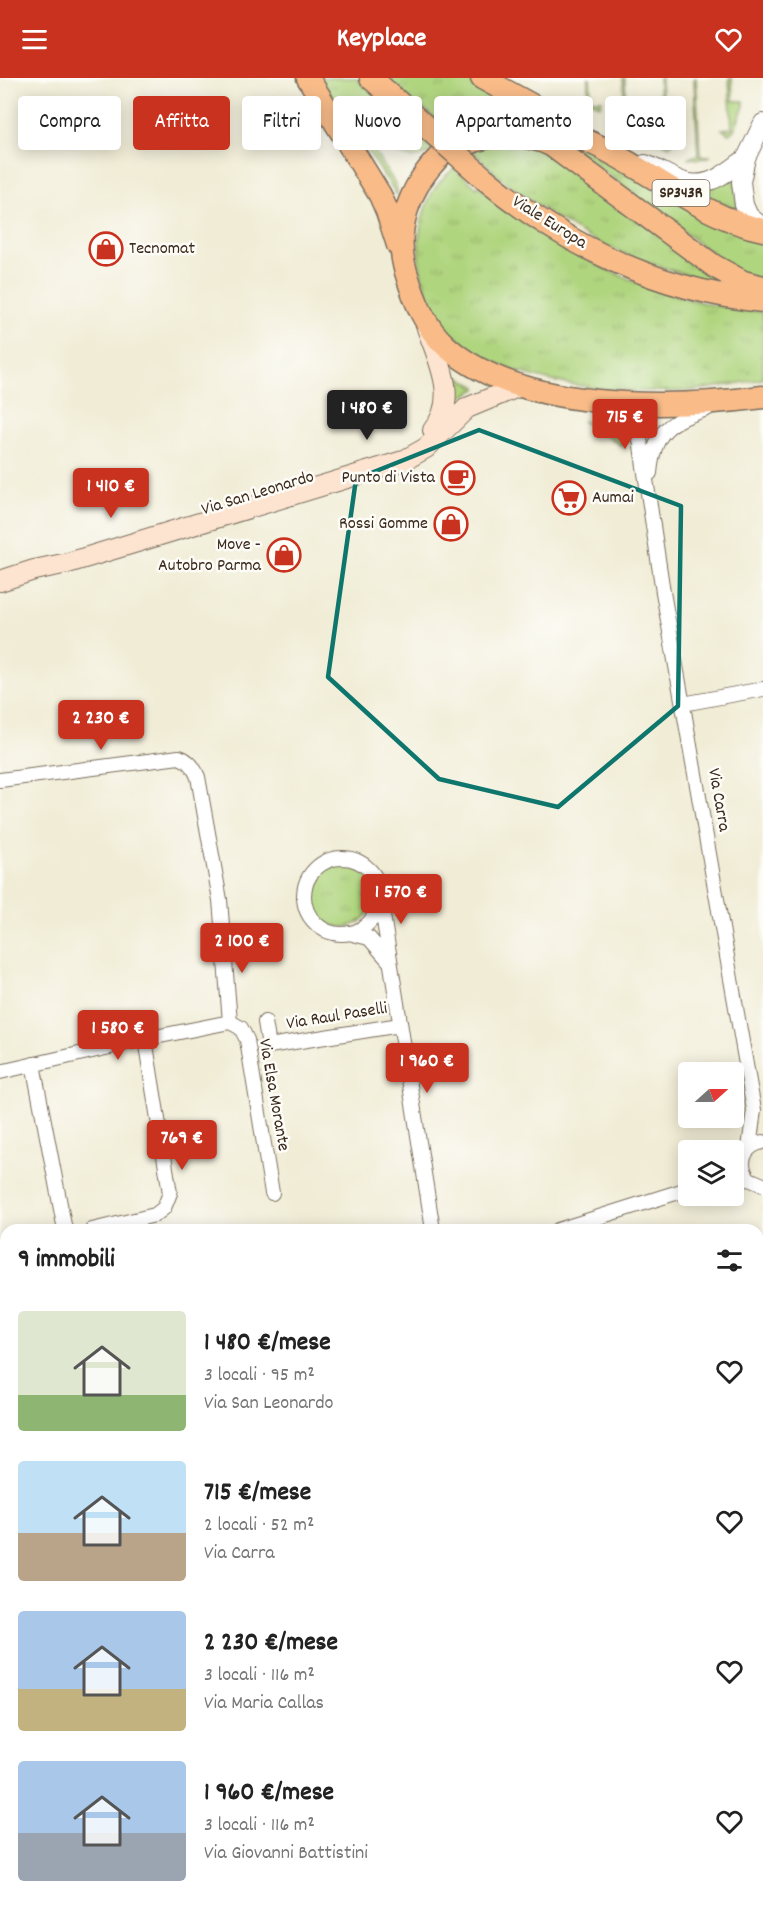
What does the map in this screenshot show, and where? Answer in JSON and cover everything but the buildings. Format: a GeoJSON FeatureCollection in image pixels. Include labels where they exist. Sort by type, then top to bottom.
{"type":"FeatureCollection","features":[{"type":"Feature","properties":{"kind":"main road"},"geometry":{"type":"LineString","coordinates":[[308,78],[380,195],[413,295],[421,312],[445,346],[492,375],[553,395],[605,401],[670,404],[757,398]]}},
{"type":"Feature","properties":{"kind":"main road","name":"Viale Europa"},"geometry":{"type":"LineString","coordinates":[[371,78],[485,179],[551,227],[623,265],[695,290],[763,301]]}},
{"type":"Feature","properties":{"kind":"main road","name":"SP343R"},"geometry":{"type":"LineString","coordinates":[[482,78],[514,96]]}},
{"type":"Feature","properties":{"kind":"main road","name":"SP343R"},"geometry":{"type":"LineString","coordinates":[[593,144],[723,216],[741,224],[763,229]]}},
{"type":"Feature","properties":{"kind":"main road","name":"SP343R"},"geometry":{"type":"LineString","coordinates":[[558,150],[714,266],[743,282],[763,287]]}},
{"type":"Feature","properties":{"kind":"main road"},"geometry":{"type":"LineString","coordinates":[[401,257],[403,226],[410,200],[422,176],[440,156]]}},
{"type":"Feature","properties":{"kind":"main road","name":"Via San Leonardo"},"geometry":{"type":"LineString","coordinates":[[29,572],[60,557],[119,536],[395,453],[421,441],[439,423],[445,407],[446,391],[444,373],[421,312]]}},
{"type":"Feature","properties":{"kind":"main road","name":"Via San Leonardo"},"geometry":{"type":"LineString","coordinates":[[0,581],[63,565],[403,461],[426,448],[467,408],[520,386]]}},
{"type":"Feature","properties":{"kind":"street"},"geometry":{"type":"LineString","coordinates":[[763,123],[746,158],[741,182],[744,205],[749,216],[763,229]]}},
{"type":"Feature","properties":{"kind":"street"},"geometry":{"type":"LineString","coordinates":[[593,143],[686,182],[699,183],[715,180],[746,158]]}},
{"type":"Feature","properties":{"kind":"street","name":"Via Carra"},"geometry":{"type":"LineString","coordinates":[[648,496],[652,454],[660,435],[672,423],[712,408],[757,398]]}},
{"type":"Feature","properties":{"kind":"street","name":"Via Carra"},"geometry":{"type":"LineString","coordinates":[[605,401],[628,418],[639,434],[683,704],[754,1110],[763,1129]]}},
{"type":"Feature","properties":{"kind":"street"},"geometry":{"type":"LineString","coordinates":[[683,704],[763,689]]}},
{"type":"Feature","properties":{"kind":"street"},"geometry":{"type":"LineString","coordinates":[[0,780],[178,757],[191,764],[198,777],[220,900],[230,1022],[0,1072]]}},
{"type":"Feature","properties":{"kind":"street"},"geometry":{"type":"LineString","coordinates":[[390,964],[388,958],[369,938],[324,929],[311,916],[305,898],[306,885],[312,874],[327,861],[339,858],[352,859],[363,865],[373,874],[379,890],[432,1224]]}},
{"type":"Feature","properties":{"kind":"street"},"geometry":{"type":"LineString","coordinates":[[347,933],[359,930],[372,919],[379,902],[379,890]]}},
{"type":"Feature","properties":{"kind":"street","name":"Via Elsa Morante"},"geometry":{"type":"LineString","coordinates":[[230,1022],[241,1028],[247,1040],[272,1193]]}},
{"type":"Feature","properties":{"kind":"street","name":"Via Raul Paselli"},"geometry":{"type":"LineString","coordinates":[[265,1022],[269,1046],[400,1025]]}},
{"type":"Feature","properties":{"kind":"street"},"geometry":{"type":"LineString","coordinates":[[117,1224],[155,1215],[164,1208],[170,1193],[144,1039]]}},
{"type":"Feature","properties":{"kind":"street"},"geometry":{"type":"LineString","coordinates":[[33,1064],[64,1224]]}},
{"type":"Feature","properties":{"kind":"street","name":"Via Carra"},"geometry":{"type":"LineString","coordinates":[[744,1151],[754,1110]]}},
{"type":"Feature","properties":{"kind":"street"},"geometry":{"type":"LineString","coordinates":[[744,1157],[763,1142]]}},
{"type":"Feature","properties":{"kind":"street"},"geometry":{"type":"LineString","coordinates":[[744,1170],[749,1179]]}},
{"type":"Feature","properties":{"kind":"street"},"geometry":{"type":"LineString","coordinates":[[744,1179],[763,1185]]}},
{"type":"Feature","properties":{"kind":"street"},"geometry":{"type":"LineString","coordinates":[[578,1224],[678,1192]]}},
{"type":"Feature","properties":{"kind":"street"},"geometry":{"type":"LineString","coordinates":[[598,1224],[607,1215]]}},
{"type":"Feature","properties":{"kind":"highlighted area"},"geometry":{"type":"Polygon","coordinates":[[[479,430],[681,506],[678,706],[558,807],[439,779],[328,677],[356,479],[479,430]]]}},
{"type":"Feature","properties":{"kind":"green space"},"geometry":{"type":"Polygon","coordinates":[[[320,78],[356,78],[376,96],[333,96],[320,78]]]}},
{"type":"Feature","properties":{"kind":"green space"},"geometry":{"type":"Polygon","coordinates":[[[387,78],[467,78],[499,96],[434,96],[434,118],[422,109],[422,96],[406,96],[387,78]]]}},
{"type":"Feature","properties":{"kind":"green space"},"geometry":{"type":"Polygon","coordinates":[[[588,78],[590,78],[591,96],[578,95],[588,93],[588,78]]]}},
{"type":"Feature","properties":{"kind":"green space"},"geometry":{"type":"Polygon","coordinates":[[[623,78],[625,78],[626,96],[624,96],[623,78]]]}},
{"type":"Feature","properties":{"kind":"green space"},"geometry":{"type":"Polygon","coordinates":[[[659,78],[661,78],[662,96],[660,96],[659,78]]]}},
{"type":"Feature","properties":{"kind":"green space"},"geometry":{"type":"Polygon","coordinates":[[[694,78],[696,78],[700,156],[711,156],[699,159],[688,158],[698,155],[694,78]]]}},
{"type":"Feature","properties":{"kind":"green space"},"geometry":{"type":"Polygon","coordinates":[[[729,78],[732,78],[733,101],[744,101],[744,106],[734,130],[729,134],[722,129],[732,128],[729,78]]]}},
{"type":"Feature","properties":{"kind":"green space"},"geometry":{"type":"Polygon","coordinates":[[[593,100],[602,100],[600,106],[593,102],[593,100]]]}},
{"type":"Feature","properties":{"kind":"green space"},"geometry":{"type":"Polygon","coordinates":[[[422,140],[434,150],[420,157],[401,155],[394,150],[422,150],[422,140]]]}},
{"type":"Feature","properties":{"kind":"green space"},"geometry":{"type":"Polygon","coordinates":[[[367,150],[375,150],[395,184],[397,195],[367,150]]]}},
{"type":"Feature","properties":{"kind":"green space"},"geometry":{"type":"Polygon","coordinates":[[[471,150],[541,150],[723,281],[724,285],[645,262],[586,236],[518,191],[471,150]]]}},
{"type":"Feature","properties":{"kind":"green space"},"geometry":{"type":"Polygon","coordinates":[[[576,150],[585,150],[721,227],[763,241],[763,281],[734,270],[576,150]]]}},
{"type":"Feature","properties":{"kind":"green space"},"geometry":{"type":"Polygon","coordinates":[[[454,168],[529,226],[584,259],[673,295],[704,303],[763,312],[763,379],[682,391],[586,387],[519,372],[488,359],[462,342],[441,321],[433,308],[425,288],[419,258],[420,228],[425,208],[437,185],[454,168]]]}},
{"type":"Feature","properties":{"kind":"green space"},"geometry":{"type":"Polygon","coordinates":[[[734,174],[738,211],[700,192],[734,174]]]}},
{"type":"Feature","properties":{"kind":"green space"},"geometry":{"type":"Polygon","coordinates":[[[452,374],[477,387],[477,389],[453,402],[452,374]]]}},
{"type":"Feature","properties":{"kind":"green space"},"geometry":{"type":"Polygon","coordinates":[[[582,421],[598,424],[613,431],[625,448],[582,421]]]}},
{"type":"Feature","properties":{"kind":"green space"},"geometry":{"type":"Polygon","coordinates":[[[336,865],[348,865],[364,874],[371,884],[373,896],[371,908],[364,918],[348,927],[336,927],[325,922],[316,913],[311,902],[311,890],[316,879],[325,870],[336,865]]]}},
{"type":"Feature","properties":{"kind":"place","name":"Tecnomat"},"geometry":{"type":"Point","coordinates":[106,249]}},
{"type":"Feature","properties":{"kind":"place","name":"Punto di Vista"},"geometry":{"type":"Point","coordinates":[458,478]}},
{"type":"Feature","properties":{"kind":"place","name":"Aumai"},"geometry":{"type":"Point","coordinates":[569,498]}},
{"type":"Feature","properties":{"kind":"place","name":"Rossi Gomme"},"geometry":{"type":"Point","coordinates":[451,524]}},
{"type":"Feature","properties":{"kind":"place","name":"Move - Autobro Parma"},"geometry":{"type":"Point","coordinates":[284,555]}}]}
